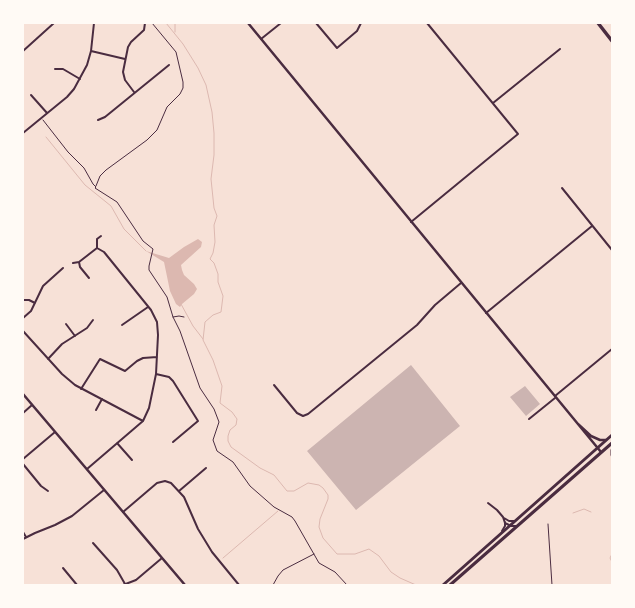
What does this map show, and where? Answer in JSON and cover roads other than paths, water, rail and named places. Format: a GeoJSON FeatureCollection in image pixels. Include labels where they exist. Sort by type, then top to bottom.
{"type":"FeatureCollection","features":[{"type":"Feature","properties":{"kind":"highway"},"geometry":{"type":"LineString","coordinates":[[598,23],[612,41]]}},
{"type":"Feature","properties":{"kind":"main road"},"geometry":{"type":"LineString","coordinates":[[443,585],[612,435]]}},
{"type":"Feature","properties":{"kind":"main road"},"geometry":{"type":"LineString","coordinates":[[450,585],[612,443]]}},
{"type":"Feature","properties":{"kind":"main road"},"geometry":{"type":"LineString","coordinates":[[612,450],[612,455]]}},
{"type":"Feature","properties":{"kind":"street"},"geometry":{"type":"LineString","coordinates":[[23,51],[54,23]]}},
{"type":"Feature","properties":{"kind":"street"},"geometry":{"type":"LineString","coordinates":[[23,133],[67,97],[74,89],[87,65],[91,51],[94,23]]}},
{"type":"Feature","properties":{"kind":"street"},"geometry":{"type":"LineString","coordinates":[[134,92],[123,78],[122,72],[130,44],[144,30],[146,26],[145,23]]}},
{"type":"Feature","properties":{"kind":"street"},"geometry":{"type":"LineString","coordinates":[[248,23],[601,452]]}},
{"type":"Feature","properties":{"kind":"street"},"geometry":{"type":"LineString","coordinates":[[261,39],[281,23]]}},
{"type":"Feature","properties":{"kind":"street"},"geometry":{"type":"LineString","coordinates":[[316,23],[337,48],[357,31],[360,23]]}},
{"type":"Feature","properties":{"kind":"street"},"geometry":{"type":"LineString","coordinates":[[411,222],[518,134],[427,23]]}},
{"type":"Feature","properties":{"kind":"street"},"geometry":{"type":"LineString","coordinates":[[493,104],[560,49]]}},
{"type":"Feature","properties":{"kind":"street"},"geometry":{"type":"LineString","coordinates":[[91,51],[125,59]]}},
{"type":"Feature","properties":{"kind":"street"},"geometry":{"type":"LineString","coordinates":[[98,120],[105,117],[169,65]]}},
{"type":"Feature","properties":{"kind":"street"},"geometry":{"type":"LineString","coordinates":[[56,69],[63,69],[80,79]]}},
{"type":"Feature","properties":{"kind":"street"},"geometry":{"type":"LineString","coordinates":[[31,95],[47,113]]}},
{"type":"Feature","properties":{"kind":"street"},"geometry":{"type":"LineString","coordinates":[[562,188],[612,250]]}},
{"type":"Feature","properties":{"kind":"street"},"geometry":{"type":"LineString","coordinates":[[486,313],[592,226]]}},
{"type":"Feature","properties":{"kind":"street"},"geometry":{"type":"LineString","coordinates":[[97,248],[97,239],[101,236]]}},
{"type":"Feature","properties":{"kind":"street"},"geometry":{"type":"LineString","coordinates":[[73,263],[79,262],[97,248]]}},
{"type":"Feature","properties":{"kind":"street"},"geometry":{"type":"LineString","coordinates":[[87,469],[143,421],[149,408],[156,374],[157,357],[158,327],[154,316],[104,252],[97,248]]}},
{"type":"Feature","properties":{"kind":"street"},"geometry":{"type":"LineString","coordinates":[[79,262],[81,268],[89,278]]}},
{"type":"Feature","properties":{"kind":"street"},"geometry":{"type":"LineString","coordinates":[[23,318],[31,311],[46,283],[63,268]]}},
{"type":"Feature","properties":{"kind":"street"},"geometry":{"type":"LineString","coordinates":[[274,385],[298,414],[304,416],[308,414],[417,325],[435,305],[461,283]]}},
{"type":"Feature","properties":{"kind":"street"},"geometry":{"type":"LineString","coordinates":[[23,300],[29,300],[35,303]]}},
{"type":"Feature","properties":{"kind":"street"},"geometry":{"type":"LineString","coordinates":[[122,325],[148,307]]}},
{"type":"Feature","properties":{"kind":"street"},"geometry":{"type":"LineString","coordinates":[[48,359],[62,344],[87,328],[93,320]]}},
{"type":"Feature","properties":{"kind":"street"},"geometry":{"type":"LineString","coordinates":[[66,324],[75,336]]}},
{"type":"Feature","properties":{"kind":"street"},"geometry":{"type":"LineString","coordinates":[[23,331],[68,380],[81,389],[143,421]]}},
{"type":"Feature","properties":{"kind":"street"},"geometry":{"type":"LineString","coordinates":[[529,418],[612,349]]}},
{"type":"Feature","properties":{"kind":"street"},"geometry":{"type":"LineString","coordinates":[[81,389],[100,359],[125,372],[137,361],[143,358],[157,357]]}},
{"type":"Feature","properties":{"kind":"street"},"geometry":{"type":"LineString","coordinates":[[156,374],[169,377],[173,381],[198,421],[173,442]]}},
{"type":"Feature","properties":{"kind":"street"},"geometry":{"type":"LineString","coordinates":[[23,394],[185,585]]}},
{"type":"Feature","properties":{"kind":"street"},"geometry":{"type":"LineString","coordinates":[[96,410],[102,399]]}},
{"type":"Feature","properties":{"kind":"street"},"geometry":{"type":"LineString","coordinates":[[23,413],[32,405]]}},
{"type":"Feature","properties":{"kind":"street"},"geometry":{"type":"LineString","coordinates":[[576,423],[594,438],[607,440]]}},
{"type":"Feature","properties":{"kind":"street"},"geometry":{"type":"LineString","coordinates":[[23,459],[55,432]]}},
{"type":"Feature","properties":{"kind":"street"},"geometry":{"type":"LineString","coordinates":[[117,443],[132,460]]}},
{"type":"Feature","properties":{"kind":"street"},"geometry":{"type":"LineString","coordinates":[[23,464],[41,486],[48,491]]}},
{"type":"Feature","properties":{"kind":"street"},"geometry":{"type":"LineString","coordinates":[[179,491],[206,468]]}},
{"type":"Feature","properties":{"kind":"street"},"geometry":{"type":"LineString","coordinates":[[123,512],[159,482],[168,482],[184,497],[201,535],[212,552],[239,585]]}},
{"type":"Feature","properties":{"kind":"street"},"geometry":{"type":"LineString","coordinates":[[23,539],[72,516],[104,490]]}},
{"type":"Feature","properties":{"kind":"street"},"geometry":{"type":"LineString","coordinates":[[488,503],[503,517],[505,526],[501,534]]}},
{"type":"Feature","properties":{"kind":"street"},"geometry":{"type":"LineString","coordinates":[[503,517],[512,521],[518,520]]}},
{"type":"Feature","properties":{"kind":"street"},"geometry":{"type":"LineString","coordinates":[[505,522],[511,526],[519,525]]}},
{"type":"Feature","properties":{"kind":"street"},"geometry":{"type":"LineString","coordinates":[[23,532],[26,537]]}},
{"type":"Feature","properties":{"kind":"street"},"geometry":{"type":"LineString","coordinates":[[93,543],[117,570],[124,585],[136,580],[162,558]]}},
{"type":"Feature","properties":{"kind":"street"},"geometry":{"type":"LineString","coordinates":[[63,568],[77,585]]}},
{"type":"Feature","properties":{"kind":"waterway"},"geometry":{"type":"LineString","coordinates":[[166,23],[183,44],[198,68],[206,85],[212,112],[214,155],[211,179],[214,208],[217,216],[214,225],[215,242],[210,259],[214,263],[218,274],[218,282],[223,296],[221,312],[213,315],[205,322],[203,340],[213,360],[222,386],[220,403],[232,412],[237,419],[236,425],[230,430],[228,441],[231,447],[260,468],[274,475],[287,491],[294,491],[308,483],[319,485],[323,488],[328,495],[328,499],[320,519],[319,527],[323,538],[337,554],[355,554],[369,549],[379,556],[391,572],[416,585]]}},
{"type":"Feature","properties":{"kind":"waterway"},"geometry":{"type":"LineString","coordinates":[[175,23],[175,32]]}},
{"type":"Feature","properties":{"kind":"waterway"},"geometry":{"type":"LineString","coordinates":[[46,137],[85,185],[111,206],[124,229],[146,251]]}},
{"type":"Feature","properties":{"kind":"waterway"},"geometry":{"type":"LineString","coordinates":[[181,304],[193,326],[203,339]]}},
{"type":"Feature","properties":{"kind":"waterway"},"geometry":{"type":"LineString","coordinates":[[573,513],[584,509],[591,512]]}},
{"type":"Feature","properties":{"kind":"waterway"},"geometry":{"type":"LineString","coordinates":[[223,558],[278,511]]}},
{"type":"Feature","properties":{"kind":"waterway"},"geometry":{"type":"LineString","coordinates":[[612,554],[610,558],[612,562]]}}]}
